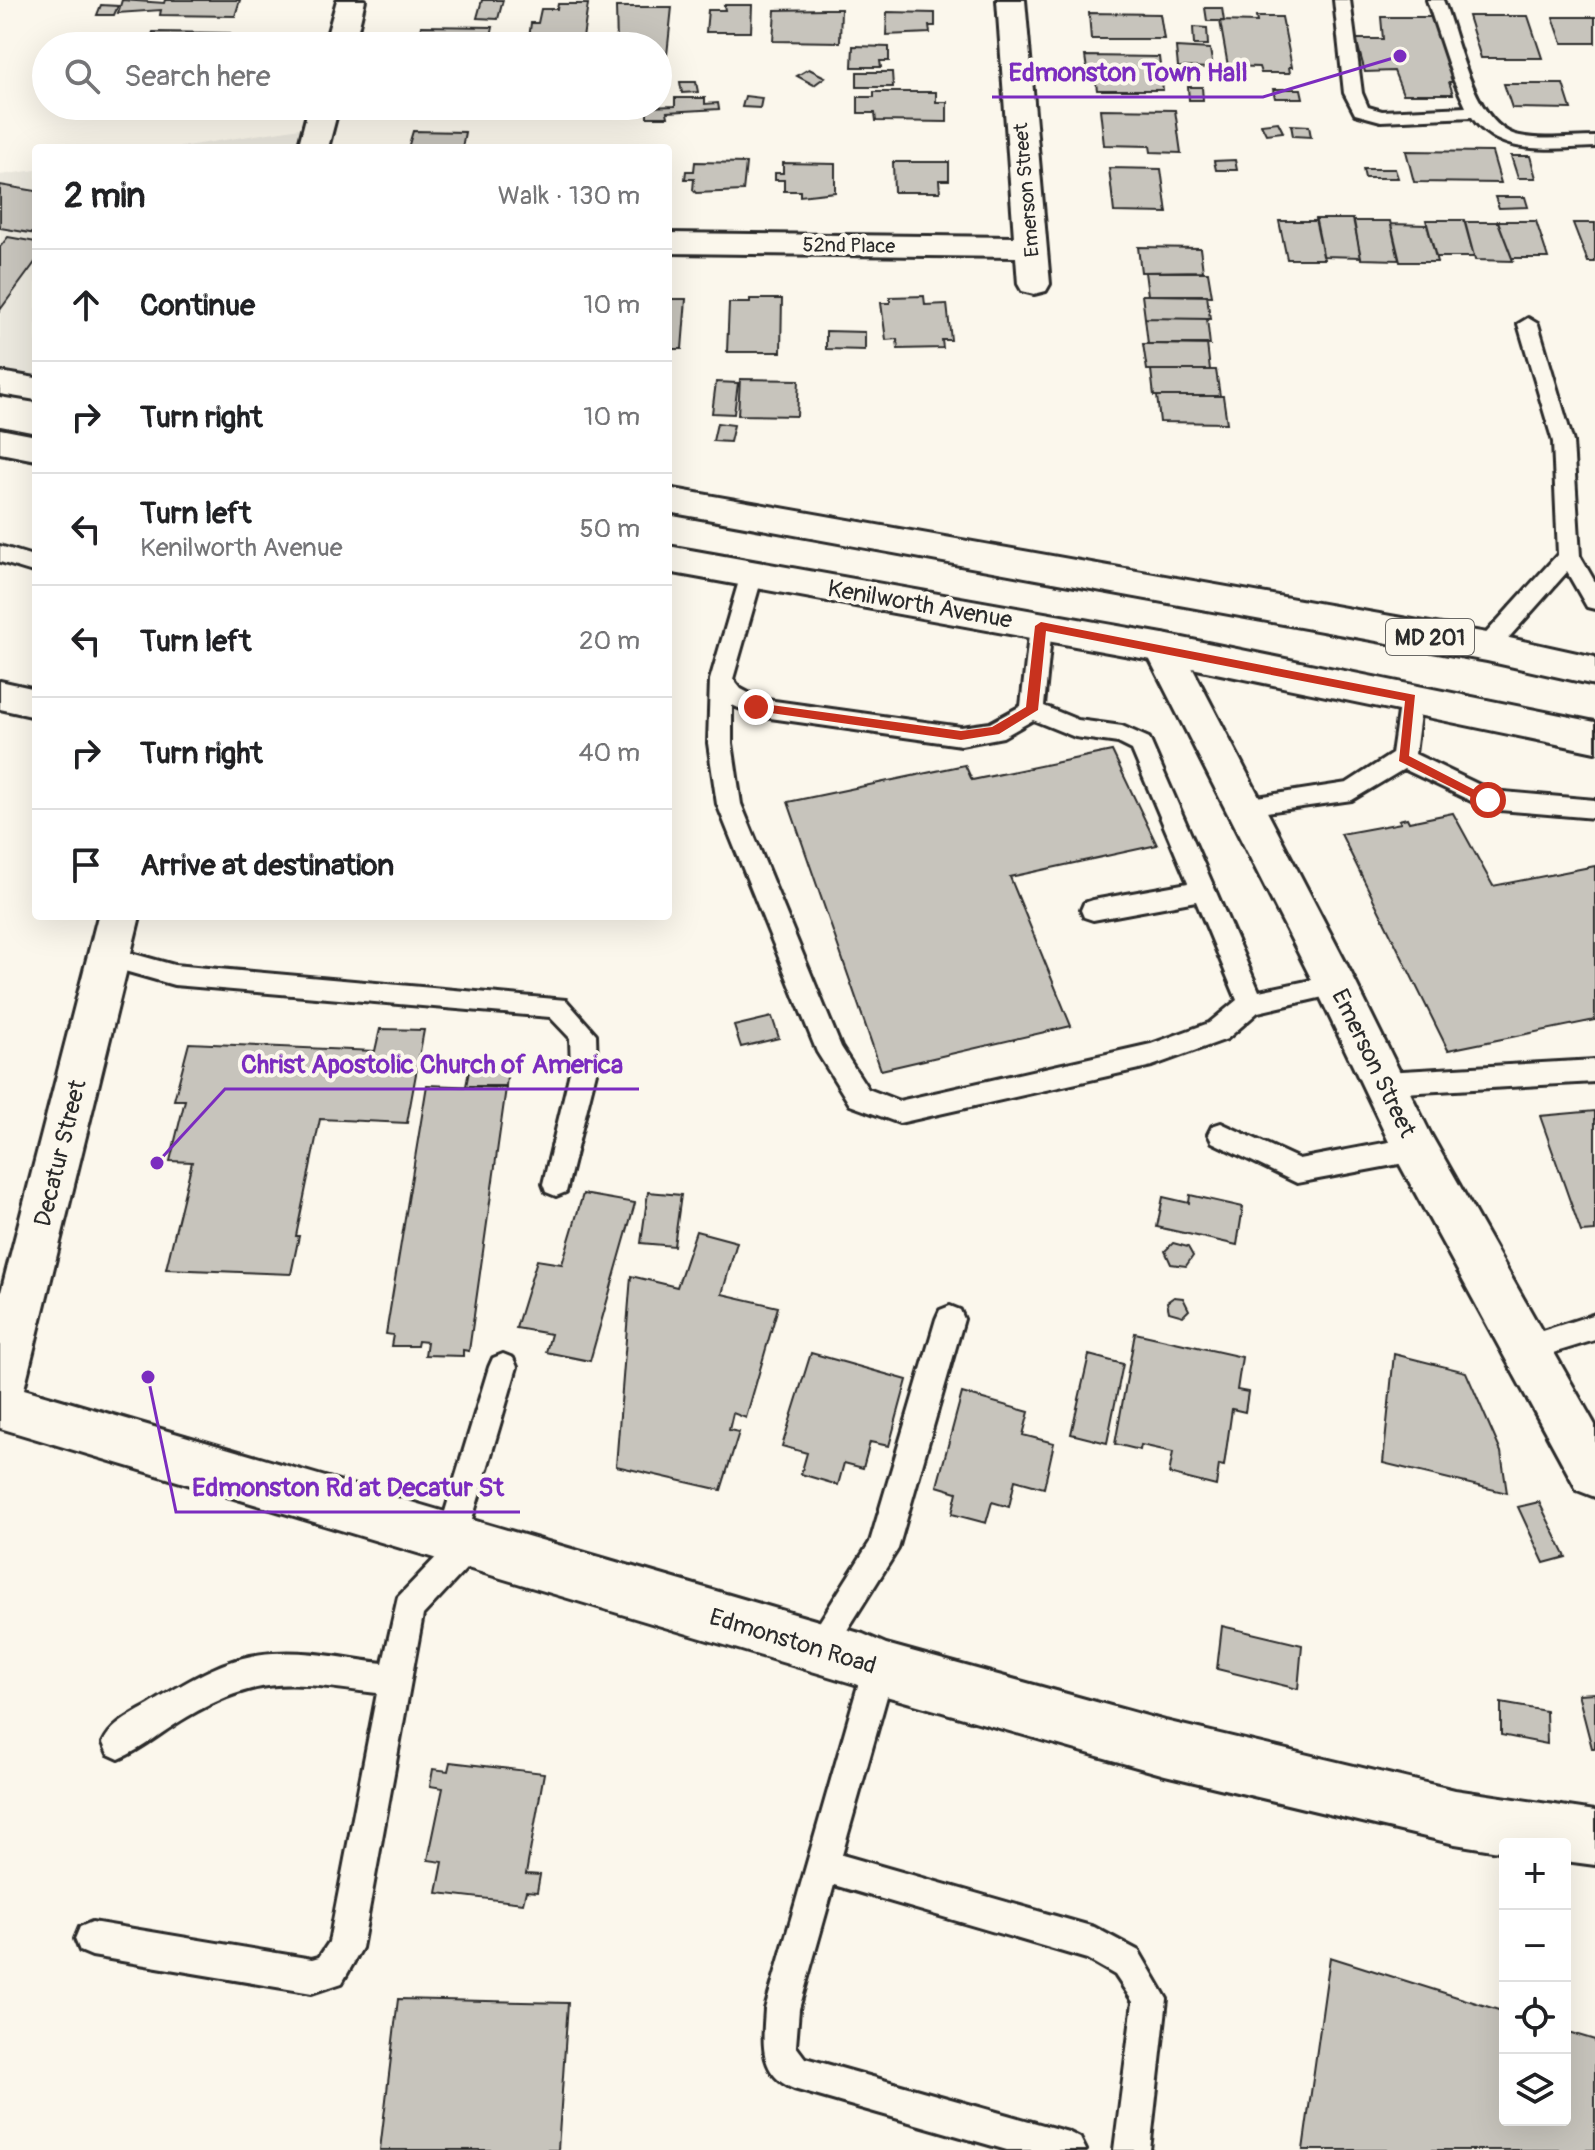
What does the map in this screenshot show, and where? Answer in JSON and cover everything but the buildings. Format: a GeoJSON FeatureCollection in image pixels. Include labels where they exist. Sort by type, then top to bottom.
{"type":"FeatureCollection","features":[{"type":"Feature","properties":{"kind":"street"},"geometry":{"type":"LineString","coordinates":[[343,32],[351,0]]}},
{"type":"Feature","properties":{"kind":"street","name":"Emerson Street"},"geometry":{"type":"LineString","coordinates":[[1011,0],[1034,284]]}},
{"type":"Feature","properties":{"kind":"street"},"geometry":{"type":"LineString","coordinates":[[314,144],[320,120]]}},
{"type":"Feature","properties":{"kind":"street","name":"52nd Place"},"geometry":{"type":"LineString","coordinates":[[672,243],[1031,247]]}},
{"type":"Feature","properties":{"kind":"street"},"geometry":{"type":"LineString","coordinates":[[0,383],[32,387]]}},
{"type":"Feature","properties":{"kind":"street"},"geometry":{"type":"LineString","coordinates":[[0,441],[32,447]]}},
{"type":"Feature","properties":{"kind":"street","name":"MD 201"},"geometry":{"type":"LineString","coordinates":[[672,501],[1487,647],[1595,671]]}},
{"type":"Feature","properties":{"kind":"street","name":"Kenilworth Avenue"},"geometry":{"type":"LineString","coordinates":[[672,560],[1163,648],[1595,737]]}},
{"type":"Feature","properties":{"kind":"street","name":"Emerson Street"},"geometry":{"type":"LineString","coordinates":[[1163,648],[1336,985],[1415,1149],[1595,1473]]}},
{"type":"Feature","properties":{"kind":"street"},"geometry":{"type":"LineString","coordinates":[[0,695],[32,702]]}},
{"type":"Feature","properties":{"kind":"street","name":"Decatur Street"},"geometry":{"type":"LineString","coordinates":[[0,1390],[114,936]]}},
{"type":"Feature","properties":{"kind":"street","name":"Edmonston Road"},"geometry":{"type":"LineString","coordinates":[[0,1405],[863,1660],[879,1668],[1165,1748],[1455,1817],[1595,1838]]}},
{"type":"Feature","properties":{"kind":"lane"},"geometry":{"type":"LineString","coordinates":[[1342,0],[1353,93],[1361,110],[1381,116],[1475,112]]}},
{"type":"Feature","properties":{"kind":"lane"},"geometry":{"type":"LineString","coordinates":[[1435,0],[1475,112],[1494,130],[1512,140],[1595,142]]}},
{"type":"Feature","properties":{"kind":"lane"},"geometry":{"type":"LineString","coordinates":[[1528,324],[1563,442],[1569,556],[1595,601]]}},
{"type":"Feature","properties":{"kind":"lane"},"geometry":{"type":"LineString","coordinates":[[0,554],[32,564]]}},
{"type":"Feature","properties":{"kind":"lane"},"geometry":{"type":"LineString","coordinates":[[1487,647],[1569,556]]}},
{"type":"Feature","properties":{"kind":"lane"},"geometry":{"type":"LineString","coordinates":[[752,574],[721,680],[720,743],[729,804],[830,1052],[859,1097],[899,1112],[1152,1055],[1218,1031],[1251,1003],[1336,985]]}},
{"type":"Feature","properties":{"kind":"lane"},"geometry":{"type":"LineString","coordinates":[[1032,710],[1041,626]]}},
{"type":"Feature","properties":{"kind":"lane"},"geometry":{"type":"LineString","coordinates":[[721,680],[733,695],[756,707],[961,736],[995,731],[1032,710]]}},
{"type":"Feature","properties":{"kind":"lane"},"geometry":{"type":"LineString","coordinates":[[1245,806],[1352,791],[1403,758],[1411,698]]}},
{"type":"Feature","properties":{"kind":"lane"},"geometry":{"type":"LineString","coordinates":[[1032,710],[1075,728],[1122,735],[1141,744],[1251,1003]]}},
{"type":"Feature","properties":{"kind":"lane"},"geometry":{"type":"LineString","coordinates":[[1403,758],[1488,800],[1595,809]]}},
{"type":"Feature","properties":{"kind":"lane"},"geometry":{"type":"LineString","coordinates":[[1093,910],[1204,890]]}},
{"type":"Feature","properties":{"kind":"lane"},"geometry":{"type":"LineString","coordinates":[[114,936],[174,975],[557,1007],[583,1034],[584,1068],[556,1184]]}},
{"type":"Feature","properties":{"kind":"lane"},"geometry":{"type":"LineString","coordinates":[[1385,1083],[1595,1071]]}},
{"type":"Feature","properties":{"kind":"lane"},"geometry":{"type":"LineString","coordinates":[[1221,1134],[1297,1171],[1415,1149]]}},
{"type":"Feature","properties":{"kind":"lane"},"geometry":{"type":"LineString","coordinates":[[818,1648],[883,1549],[950,1319]]}},
{"type":"Feature","properties":{"kind":"lane"},"geometry":{"type":"LineString","coordinates":[[1527,1348],[1595,1327]]}},
{"type":"Feature","properties":{"kind":"lane"},"geometry":{"type":"LineString","coordinates":[[92,1939],[312,1976],[330,1971],[345,1948],[409,1608],[461,1541],[503,1367]]}},
{"type":"Feature","properties":{"kind":"lane"},"geometry":{"type":"LineString","coordinates":[[119,1743],[158,1715],[240,1675],[271,1667],[396,1680]]}},
{"type":"Feature","properties":{"kind":"lane"},"geometry":{"type":"LineString","coordinates":[[879,1668],[782,2009],[779,2051],[794,2072],[1068,2150]]}},
{"type":"Feature","properties":{"kind":"lane"},"geometry":{"type":"LineString","coordinates":[[822,1865],[1094,1944],[1127,1963],[1150,1999],[1132,2150]]}},
{"type":"Feature","properties":{"kind":"shaded area"},"geometry":{"type":"Polygon","coordinates":[[[319,125],[314,144],[199,144],[319,125]]]}},
{"type":"Feature","properties":{"kind":"shaded area"},"geometry":{"type":"Polygon","coordinates":[[[32,171],[32,388],[0,383],[0,175],[32,171]]]}},
{"type":"Feature","properties":{"kind":"place","name":"Edmonston Town Hall"},"geometry":{"type":"Point","coordinates":[1400,56]}},
{"type":"Feature","properties":{"kind":"place","name":"Christ Apostolic Church of America"},"geometry":{"type":"Point","coordinates":[157,1163]}},
{"type":"Feature","properties":{"kind":"place","name":"Edmonston Rd at Decatur St"},"geometry":{"type":"Point","coordinates":[148,1377]}},
{"type":"Feature","properties":{"kind":"route"},"geometry":{"type":"LineString","coordinates":[[756,707],[961,736],[995,731],[1032,710],[1041,626],[1411,698],[1403,758],[1488,800]]}}]}
